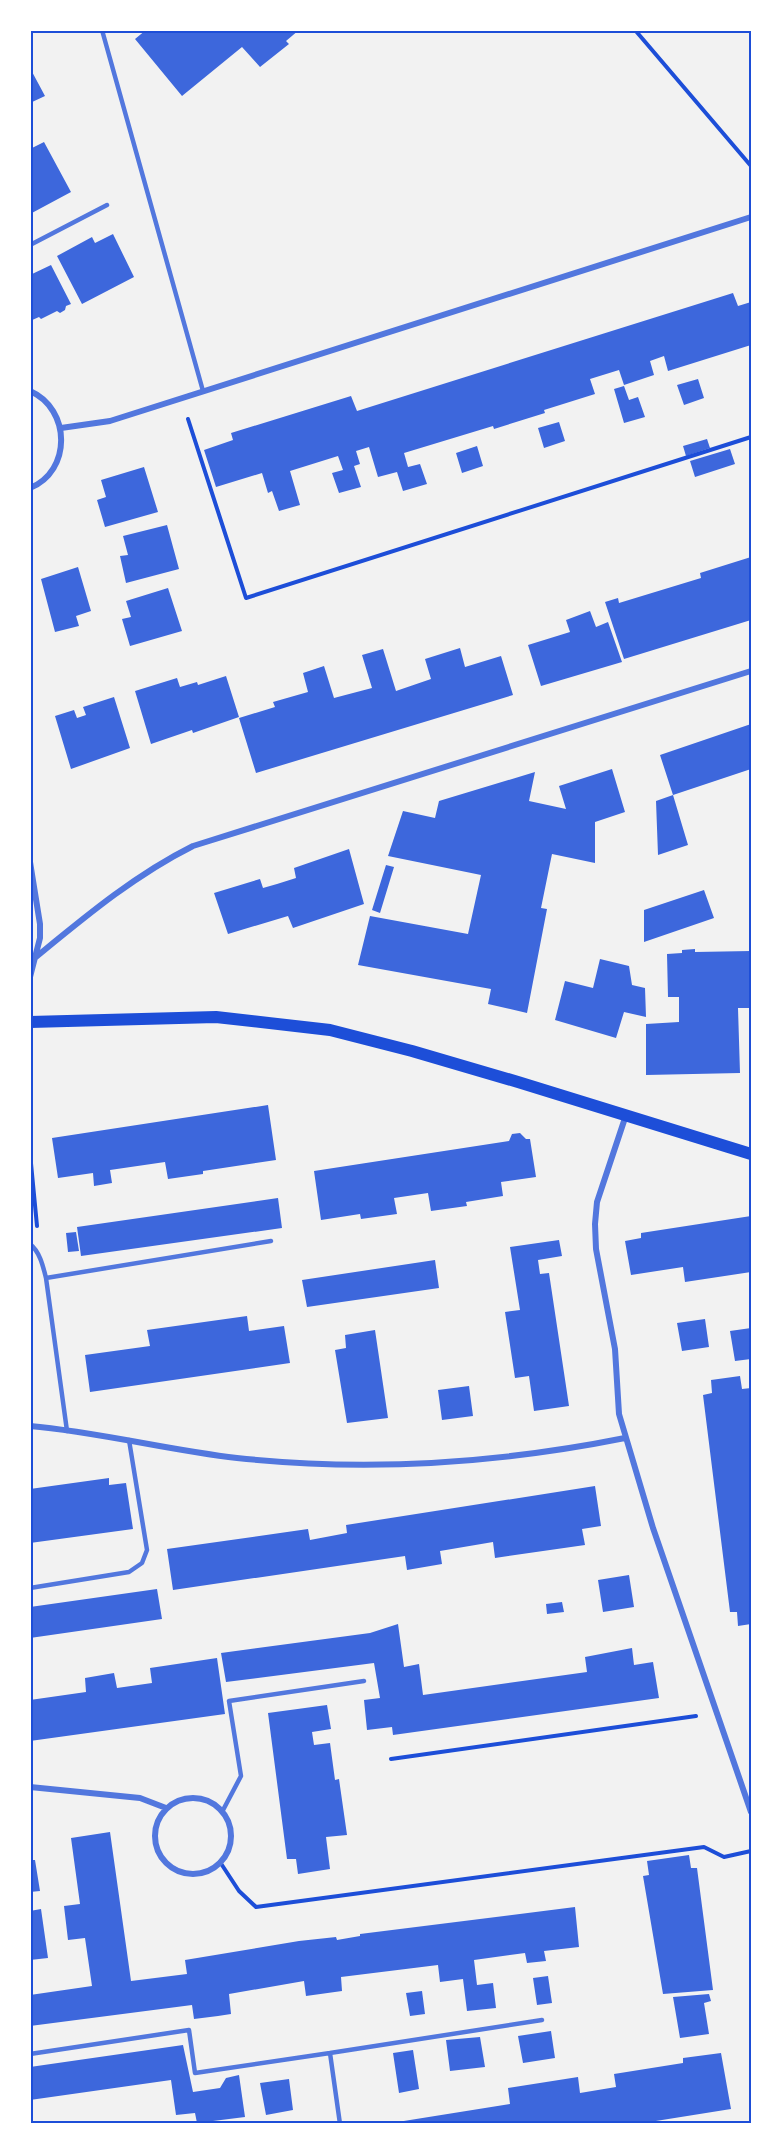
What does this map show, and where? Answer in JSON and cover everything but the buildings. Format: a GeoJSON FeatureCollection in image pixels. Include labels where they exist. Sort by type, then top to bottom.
{"type":"FeatureCollection","features":[{"type":"Feature","properties":{"kind":"main road"},"geometry":{"type":"LineString","coordinates":[[30,1022],[216,1017],[330,1030],[627,1114],[751,1154]]}},
{"type":"Feature","properties":{"kind":"street"},"geometry":{"type":"LineString","coordinates":[[61,428],[110,421],[751,217]]}},
{"type":"Feature","properties":{"kind":"street"},"geometry":{"type":"LineString","coordinates":[[30,391],[48,403],[56,415],[61,428],[62,444],[58,460],[50,475],[30,488]]}},
{"type":"Feature","properties":{"kind":"street"},"geometry":{"type":"LineString","coordinates":[[36,957],[154,866],[193,846],[751,671]]}},
{"type":"Feature","properties":{"kind":"street"},"geometry":{"type":"LineString","coordinates":[[30,862],[40,924],[40,938],[30,977]]}},
{"type":"Feature","properties":{"kind":"street"},"geometry":{"type":"LineString","coordinates":[[627,1114],[597,1202],[595,1224],[596,1250],[615,1349],[620,1414],[650,1519],[751,1812]]}},
{"type":"Feature","properties":{"kind":"street"},"geometry":{"type":"LineString","coordinates":[[30,1426],[234,1457],[346,1465],[439,1464],[476,1461],[625,1438]]}},
{"type":"Feature","properties":{"kind":"street"},"geometry":{"type":"LineString","coordinates":[[30,1786],[140,1798],[166,1808]]}},
{"type":"Feature","properties":{"kind":"street"},"geometry":{"type":"LineString","coordinates":[[185,1798],[195,1798],[215,1805],[227,1820],[231,1837],[226,1855],[220,1862],[206,1872],[198,1874],[180,1872],[166,1863],[156,1848],[155,1832],[157,1823],[166,1808],[185,1798]]}},
{"type":"Feature","properties":{"kind":"lane"},"geometry":{"type":"LineString","coordinates":[[102,30],[203,391]]}},
{"type":"Feature","properties":{"kind":"lane"},"geometry":{"type":"LineString","coordinates":[[30,245],[107,205]]}},
{"type":"Feature","properties":{"kind":"lane"},"geometry":{"type":"LineString","coordinates":[[46,1278],[271,1241]]}},
{"type":"Feature","properties":{"kind":"lane"},"geometry":{"type":"LineString","coordinates":[[30,1244],[33,1245],[41,1259],[46,1278],[67,1431]]}},
{"type":"Feature","properties":{"kind":"lane"},"geometry":{"type":"LineString","coordinates":[[30,1588],[129,1572],[142,1563],[147,1550],[129,1440]]}},
{"type":"Feature","properties":{"kind":"lane"},"geometry":{"type":"LineString","coordinates":[[222,1812],[242,1776],[229,1701],[364,1682]]}},
{"type":"Feature","properties":{"kind":"lane"},"geometry":{"type":"LineString","coordinates":[[30,2054],[189,2030],[195,2073],[542,2020]]}},
{"type":"Feature","properties":{"kind":"lane"},"geometry":{"type":"LineString","coordinates":[[330,2053],[340,2124]]}},
{"type":"Feature","properties":{"kind":"path"},"geometry":{"type":"LineString","coordinates":[[635,30],[751,166]]}},
{"type":"Feature","properties":{"kind":"path"},"geometry":{"type":"LineString","coordinates":[[181,398],[246,598],[751,437]]}},
{"type":"Feature","properties":{"kind":"path"},"geometry":{"type":"LineString","coordinates":[[30,1153],[41,1259]]}},
{"type":"Feature","properties":{"kind":"path"},"geometry":{"type":"LineString","coordinates":[[391,1760],[718,1713]]}},
{"type":"Feature","properties":{"kind":"path"},"geometry":{"type":"LineString","coordinates":[[220,1862],[239,1891],[256,1907],[704,1847],[723,1857],[751,1851]]}}]}
